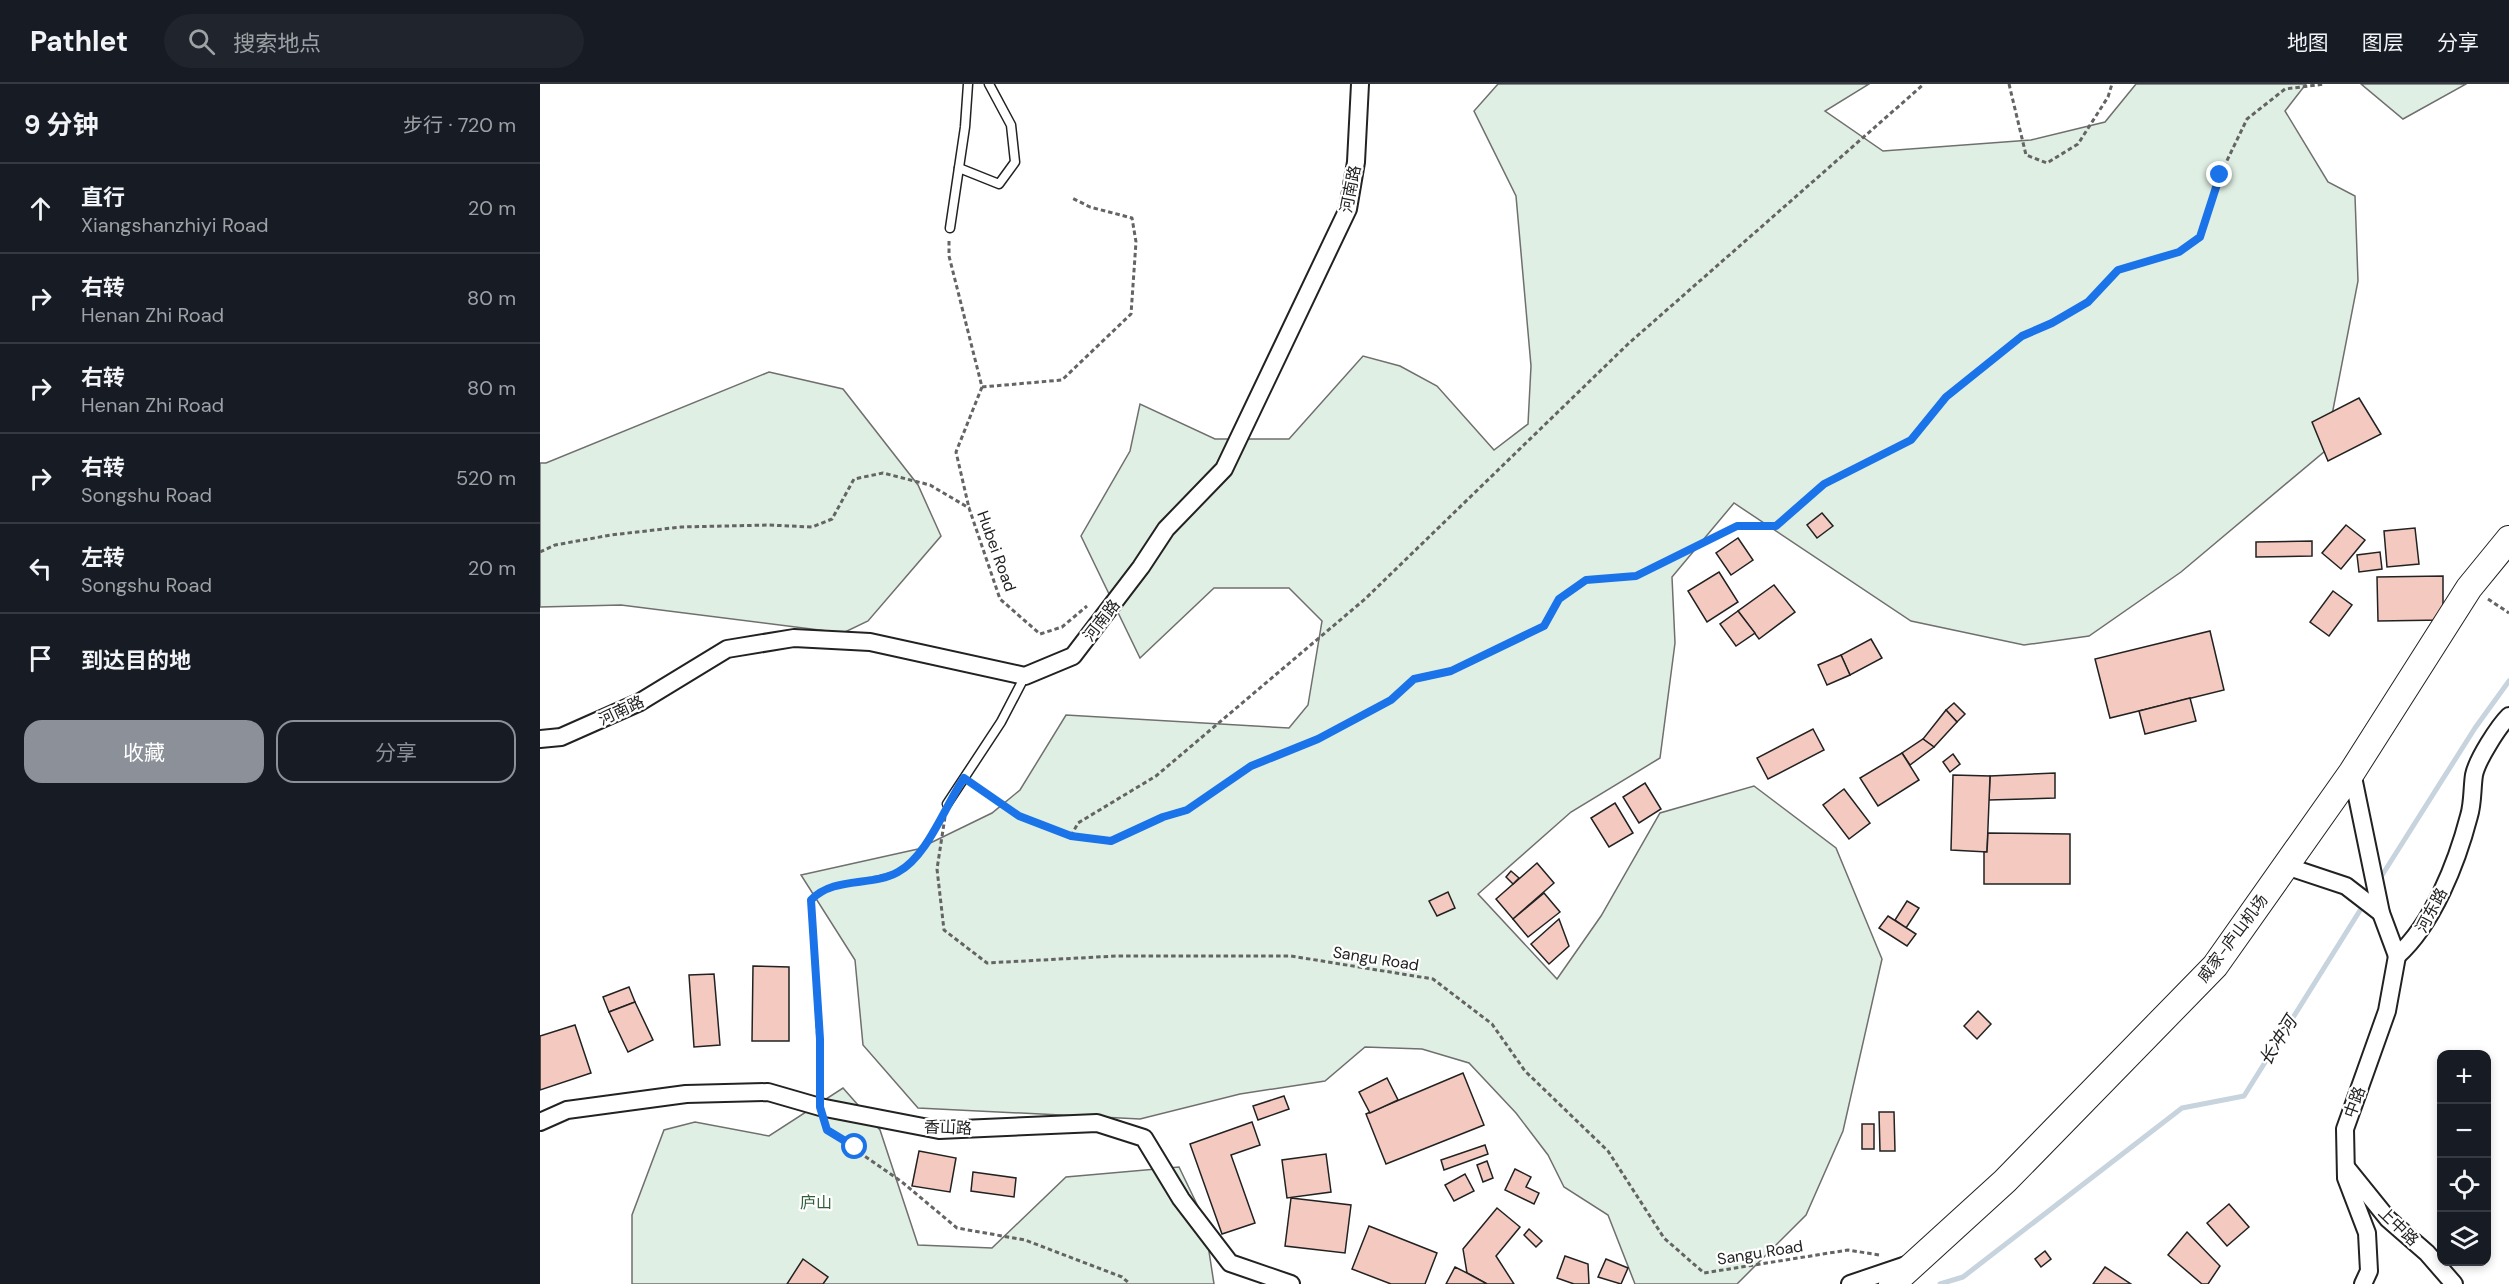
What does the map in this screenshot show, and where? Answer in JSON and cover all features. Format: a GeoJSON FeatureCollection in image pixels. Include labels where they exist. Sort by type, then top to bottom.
{"type":"FeatureCollection","features":[{"type":"Feature","properties":{"kind":"main road","name":"威家-庐山机场"},"geometry":{"type":"LineString","coordinates":[[1892,1284],[2005,1181],[2215,966],[2352,772],[2469,588],[2509,539]]}},
{"type":"Feature","properties":{"kind":"street","name":"河南路"},"geometry":{"type":"LineString","coordinates":[[540,739],[561,737],[640,702],[727,649],[794,638],[870,642],[1025,676],[1073,656],[1141,567],[1166,530],[1224,469],[1348,209],[1356,162],[1360,84]]}},
{"type":"Feature","properties":{"kind":"street","name":"河东路"},"geometry":{"type":"LineString","coordinates":[[2352,772],[2381,913],[2397,956],[2414,941],[2459,856],[2470,812],[2475,772],[2501,724],[2509,716]]}},
{"type":"Feature","properties":{"kind":"street"},"geometry":{"type":"LineString","coordinates":[[2286,866],[2346,886],[2381,913]]}},
{"type":"Feature","properties":{"kind":"street","name":"中路"},"geometry":{"type":"LineString","coordinates":[[2363,1284],[2369,1270],[2367,1233],[2346,1179],[2345,1129],[2387,1011],[2397,956]]}},
{"type":"Feature","properties":{"kind":"street","name":"香山路"},"geometry":{"type":"LineString","coordinates":[[540,1122],[567,1110],[686,1094],[768,1092],[820,1107],[939,1130],[1097,1123],[1144,1138],[1181,1199],[1230,1263],[1291,1284]]}},
{"type":"Feature","properties":{"kind":"street","name":"上中路"},"geometry":{"type":"LineString","coordinates":[[2346,1166],[2388,1219],[2427,1253],[2454,1284]]}},
{"type":"Feature","properties":{"kind":"street"},"geometry":{"type":"LineString","coordinates":[[1850,1284],[1917,1261]]}},
{"type":"Feature","properties":{"kind":"lane"},"geometry":{"type":"LineString","coordinates":[[950,228],[968,84]]}},
{"type":"Feature","properties":{"kind":"lane"},"geometry":{"type":"LineString","coordinates":[[959,168],[999,184],[1015,162],[1011,125],[989,84]]}},
{"type":"Feature","properties":{"kind":"lane"},"geometry":{"type":"LineString","coordinates":[[947,804],[1002,722],[1025,676]]}},
{"type":"Feature","properties":{"kind":"path"},"geometry":{"type":"LineString","coordinates":[[1071,836],[1078,823],[1156,776],[1365,599],[1628,344],[1924,84]]}},
{"type":"Feature","properties":{"kind":"path"},"geometry":{"type":"LineString","coordinates":[[2009,84],[2026,155],[2047,163],[2078,144],[2108,97],[2112,84]]}},
{"type":"Feature","properties":{"kind":"path"},"geometry":{"type":"LineString","coordinates":[[964,778],[1019,816],[1071,836],[1111,841],[1163,817],[1187,810],[1251,766],[1318,739],[1391,700],[1414,679],[1451,671],[1544,626],[1559,599],[1586,580],[1636,576],[1737,526],[1776,526],[1824,484],[1911,440],[1946,397],[2022,336],[2052,323],[2088,302],[2118,270],[2179,252],[2200,237],[2220,175],[2247,119],[2285,90],[2325,84]]}},
{"type":"Feature","properties":{"kind":"path"},"geometry":{"type":"LineString","coordinates":[[982,387],[1062,380],[1131,314],[1136,242],[1132,218],[1090,207],[1072,198]]}},
{"type":"Feature","properties":{"kind":"path"},"geometry":{"type":"LineString","coordinates":[[950,228],[949,256],[982,387],[956,452],[969,508]]}},
{"type":"Feature","properties":{"kind":"path","name":"Hubei Road"},"geometry":{"type":"LineString","coordinates":[[540,552],[555,545],[611,535],[681,527],[768,525],[812,527],[832,519],[854,479],[883,472],[930,485],[969,508],[1000,599],[1040,634],[1062,627],[1091,603]]}},
{"type":"Feature","properties":{"kind":"path"},"geometry":{"type":"LineString","coordinates":[[947,804],[920,854],[897,873],[821,889],[811,900],[820,1039],[820,1107],[827,1130],[902,1182],[957,1228],[1025,1240],[1122,1277],[1130,1284]]}},
{"type":"Feature","properties":{"kind":"path","name":"Sangu Road"},"geometry":{"type":"LineString","coordinates":[[947,804],[937,869],[944,930],[987,963],[1116,956],[1291,956],[1433,980],[1492,1024],[1525,1071],[1608,1151],[1664,1238],[1704,1273],[1848,1250],[1883,1256]]}},
{"type":"Feature","properties":{"kind":"green space"},"geometry":{"type":"Polygon","coordinates":[[[1498,84],[1869,84],[1825,111],[1883,151],[2031,140],[2105,122],[2136,84],[2306,84],[2285,111],[2328,182],[2355,196],[2358,281],[2325,451],[2181,572],[2089,636],[2024,645],[1911,621],[1734,503],[1672,577],[1675,643],[1660,758],[1571,812],[1478,894],[1557,979],[1601,916],[1660,813],[1754,786],[1836,848],[1882,959],[1843,1131],[1806,1215],[1737,1284],[1635,1284],[1608,1215],[1564,1187],[1548,1155],[1516,1113],[1469,1063],[1422,1049],[1365,1047],[1325,1081],[1240,1094],[1140,1119],[918,1108],[863,1045],[855,960],[801,875],[918,849],[992,813],[1020,790],[1066,715],[1289,728],[1308,705],[1322,621],[1289,588],[1214,588],[1140,658],[1081,536],[1130,451],[1140,404],[1215,439],[1289,439],[1363,356],[1400,366],[1437,386],[1494,450],[1528,424],[1531,366],[1516,196],[1474,111],[1498,84]]]}},
{"type":"Feature","properties":{"kind":"green space"},"geometry":{"type":"Polygon","coordinates":[[[2361,84],[2466,84],[2403,119],[2361,84]]]}},
{"type":"Feature","properties":{"kind":"green space"},"geometry":{"type":"Polygon","coordinates":[[[769,372],[843,389],[918,485],[941,536],[868,621],[843,633],[621,605],[540,607],[540,463],[546,463],[769,372]]]}},
{"type":"Feature","properties":{"kind":"green space","name":"庐山"},"geometry":{"type":"Polygon","coordinates":[[[843,1088],[880,1130],[918,1245],[992,1248],[1066,1177],[1179,1167],[1204,1219],[1214,1284],[632,1284],[632,1215],[664,1130],[695,1122],[769,1136],[843,1088]]]}},
{"type":"Feature","properties":{"kind":"building"},"geometry":{"type":"Polygon","coordinates":[[[2359,398],[2381,434],[2328,461],[2312,422],[2359,398]]]}},
{"type":"Feature","properties":{"kind":"building"},"geometry":{"type":"Polygon","coordinates":[[[1822,513],[1833,526],[1817,538],[1807,525],[1822,513]]]}},
{"type":"Feature","properties":{"kind":"building"},"geometry":{"type":"Polygon","coordinates":[[[2346,525],[2365,540],[2341,569],[2322,553],[2346,525]]]}},
{"type":"Feature","properties":{"kind":"building"},"geometry":{"type":"Polygon","coordinates":[[[2415,528],[2419,564],[2387,567],[2384,531],[2415,528]]]}},
{"type":"Feature","properties":{"kind":"building"},"geometry":{"type":"Polygon","coordinates":[[[1738,538],[1753,560],[1731,575],[1716,553],[1738,538]]]}},
{"type":"Feature","properties":{"kind":"building"},"geometry":{"type":"Polygon","coordinates":[[[2312,541],[2312,556],[2256,557],[2256,542],[2312,541]]]}},
{"type":"Feature","properties":{"kind":"building"},"geometry":{"type":"Polygon","coordinates":[[[2380,552],[2382,569],[2359,572],[2357,555],[2380,552]]]}},
{"type":"Feature","properties":{"kind":"building"},"geometry":{"type":"Polygon","coordinates":[[[1719,572],[1738,602],[1707,622],[1688,591],[1719,572]]]}},
{"type":"Feature","properties":{"kind":"building"},"geometry":{"type":"Polygon","coordinates":[[[2443,576],[2443,620],[2378,621],[2377,577],[2443,576]]]}},
{"type":"Feature","properties":{"kind":"building"},"geometry":{"type":"Polygon","coordinates":[[[1774,585],[1795,612],[1759,639],[1738,611],[1774,585]]]}},
{"type":"Feature","properties":{"kind":"building"},"geometry":{"type":"Polygon","coordinates":[[[2333,591],[2352,605],[2329,636],[2310,622],[2333,591]]]}},
{"type":"Feature","properties":{"kind":"building"},"geometry":{"type":"Polygon","coordinates":[[[1738,611],[1755,633],[1736,646],[1720,624],[1738,611]]]}},
{"type":"Feature","properties":{"kind":"building"},"geometry":{"type":"Polygon","coordinates":[[[2210,631],[2224,690],[2110,718],[2095,659],[2210,631]]]}},
{"type":"Feature","properties":{"kind":"building"},"geometry":{"type":"Polygon","coordinates":[[[1871,639],[1882,658],[1850,675],[1841,655],[1871,639]]]}},
{"type":"Feature","properties":{"kind":"building"},"geometry":{"type":"Polygon","coordinates":[[[1841,655],[1850,675],[1827,685],[1818,665],[1841,655]]]}},
{"type":"Feature","properties":{"kind":"building"},"geometry":{"type":"Polygon","coordinates":[[[2190,698],[2196,721],[2145,734],[2139,711],[2190,698]]]}},
{"type":"Feature","properties":{"kind":"building"},"geometry":{"type":"Polygon","coordinates":[[[1954,703],[1965,714],[1957,722],[1946,710],[1954,703]]]}},
{"type":"Feature","properties":{"kind":"building"},"geometry":{"type":"Polygon","coordinates":[[[1946,710],[1957,722],[1934,747],[1923,739],[1946,710]]]}},
{"type":"Feature","properties":{"kind":"building"},"geometry":{"type":"Polygon","coordinates":[[[1813,729],[1824,750],[1768,779],[1757,758],[1813,729]]]}},
{"type":"Feature","properties":{"kind":"building"},"geometry":{"type":"Polygon","coordinates":[[[1923,739],[1934,747],[1910,765],[1902,753],[1923,739]]]}},
{"type":"Feature","properties":{"kind":"building"},"geometry":{"type":"Polygon","coordinates":[[[1902,753],[1919,780],[1878,806],[1860,778],[1902,753]]]}},
{"type":"Feature","properties":{"kind":"building"},"geometry":{"type":"Polygon","coordinates":[[[1953,754],[1960,764],[1950,772],[1943,762],[1953,754]]]}},
{"type":"Feature","properties":{"kind":"building"},"geometry":{"type":"Polygon","coordinates":[[[2055,773],[2055,798],[1989,800],[1990,776],[2055,773]]]}},
{"type":"Feature","properties":{"kind":"building"},"geometry":{"type":"Polygon","coordinates":[[[1953,775],[1990,776],[1987,852],[1951,850],[1953,775]]]}},
{"type":"Feature","properties":{"kind":"building"},"geometry":{"type":"Polygon","coordinates":[[[1645,783],[1661,809],[1639,823],[1623,797],[1645,783]]]}},
{"type":"Feature","properties":{"kind":"building"},"geometry":{"type":"Polygon","coordinates":[[[1844,789],[1870,823],[1849,839],[1823,805],[1844,789]]]}},
{"type":"Feature","properties":{"kind":"building"},"geometry":{"type":"Polygon","coordinates":[[[1615,803],[1633,833],[1609,847],[1591,818],[1615,803]]]}},
{"type":"Feature","properties":{"kind":"building"},"geometry":{"type":"Polygon","coordinates":[[[1988,833],[2070,834],[2070,884],[1984,884],[1984,852],[1987,852],[1988,833]]]}},
{"type":"Feature","properties":{"kind":"building"},"geometry":{"type":"Polygon","coordinates":[[[1537,863],[1554,883],[1513,919],[1496,899],[1537,863]]]}},
{"type":"Feature","properties":{"kind":"building"},"geometry":{"type":"Polygon","coordinates":[[[1511,871],[1519,878],[1513,884],[1506,877],[1511,871]]]}},
{"type":"Feature","properties":{"kind":"building"},"geometry":{"type":"Polygon","coordinates":[[[1448,892],[1455,908],[1437,916],[1429,901],[1448,892]]]}},
{"type":"Feature","properties":{"kind":"building"},"geometry":{"type":"Polygon","coordinates":[[[1544,893],[1560,912],[1528,937],[1513,919],[1544,893]]]}},
{"type":"Feature","properties":{"kind":"building"},"geometry":{"type":"Polygon","coordinates":[[[1907,901],[1919,908],[1906,928],[1895,920],[1907,901]]]}},
{"type":"Feature","properties":{"kind":"building"},"geometry":{"type":"Polygon","coordinates":[[[1888,916],[1916,934],[1907,946],[1879,928],[1888,916]]]}},
{"type":"Feature","properties":{"kind":"building"},"geometry":{"type":"Polygon","coordinates":[[[1559,919],[1569,946],[1549,964],[1531,944],[1559,919]]]}},
{"type":"Feature","properties":{"kind":"building"},"geometry":{"type":"Polygon","coordinates":[[[753,966],[789,967],[789,1041],[752,1041],[753,966]]]}},
{"type":"Feature","properties":{"kind":"building"},"geometry":{"type":"Polygon","coordinates":[[[714,974],[720,1045],[694,1047],[689,975],[714,974]]]}},
{"type":"Feature","properties":{"kind":"building"},"geometry":{"type":"Polygon","coordinates":[[[629,987],[635,1002],[609,1012],[603,997],[629,987]]]}},
{"type":"Feature","properties":{"kind":"building"},"geometry":{"type":"Polygon","coordinates":[[[635,1002],[653,1040],[628,1052],[609,1012],[635,1002]]]}},
{"type":"Feature","properties":{"kind":"building"},"geometry":{"type":"Polygon","coordinates":[[[1978,1011],[1991,1024],[1977,1039],[1964,1026],[1978,1011]]]}},
{"type":"Feature","properties":{"kind":"building"},"geometry":{"type":"Polygon","coordinates":[[[575,1025],[591,1073],[540,1090],[540,1036],[575,1025]]]}},
{"type":"Feature","properties":{"kind":"building"},"geometry":{"type":"Polygon","coordinates":[[[1463,1073],[1484,1125],[1386,1164],[1366,1114],[1463,1073]]]}},
{"type":"Feature","properties":{"kind":"building"},"geometry":{"type":"Polygon","coordinates":[[[1387,1078],[1398,1100],[1370,1113],[1359,1092],[1387,1078]]]}},
{"type":"Feature","properties":{"kind":"building"},"geometry":{"type":"Polygon","coordinates":[[[1284,1096],[1289,1109],[1258,1120],[1253,1106],[1284,1096]]]}},
{"type":"Feature","properties":{"kind":"building"},"geometry":{"type":"Polygon","coordinates":[[[1879,1112],[1894,1112],[1895,1151],[1880,1151],[1879,1112]]]}},
{"type":"Feature","properties":{"kind":"building"},"geometry":{"type":"Polygon","coordinates":[[[1252,1122],[1260,1145],[1231,1155],[1255,1223],[1222,1234],[1190,1144],[1252,1122]]]}},
{"type":"Feature","properties":{"kind":"building"},"geometry":{"type":"Polygon","coordinates":[[[1862,1124],[1874,1124],[1874,1149],[1862,1149],[1862,1124]]]}},
{"type":"Feature","properties":{"kind":"building"},"geometry":{"type":"Polygon","coordinates":[[[1485,1145],[1488,1154],[1444,1170],[1441,1160],[1485,1145]]]}},
{"type":"Feature","properties":{"kind":"building"},"geometry":{"type":"Polygon","coordinates":[[[919,1151],[956,1158],[950,1192],[912,1186],[919,1151]]]}},
{"type":"Feature","properties":{"kind":"building"},"geometry":{"type":"Polygon","coordinates":[[[1326,1154],[1331,1192],[1287,1198],[1282,1160],[1326,1154]]]}},
{"type":"Feature","properties":{"kind":"building"},"geometry":{"type":"Polygon","coordinates":[[[1487,1161],[1493,1178],[1483,1182],[1477,1165],[1487,1161]]]}},
{"type":"Feature","properties":{"kind":"building"},"geometry":{"type":"Polygon","coordinates":[[[1515,1169],[1531,1177],[1526,1187],[1539,1193],[1534,1204],[1505,1190],[1515,1169]]]}},
{"type":"Feature","properties":{"kind":"building"},"geometry":{"type":"Polygon","coordinates":[[[973,1172],[1016,1178],[1014,1197],[971,1191],[973,1172]]]}},
{"type":"Feature","properties":{"kind":"building"},"geometry":{"type":"Polygon","coordinates":[[[1465,1174],[1474,1191],[1454,1201],[1445,1185],[1465,1174]]]}},
{"type":"Feature","properties":{"kind":"building"},"geometry":{"type":"Polygon","coordinates":[[[1291,1198],[1351,1205],[1345,1253],[1285,1246],[1291,1198]]]}},
{"type":"Feature","properties":{"kind":"building"},"geometry":{"type":"Polygon","coordinates":[[[2229,1204],[2249,1227],[2227,1246],[2207,1223],[2229,1204]]]}},
{"type":"Feature","properties":{"kind":"building"},"geometry":{"type":"Polygon","coordinates":[[[1497,1208],[1520,1227],[1496,1256],[1514,1284],[1487,1284],[1467,1273],[1463,1249],[1497,1208]]]}},
{"type":"Feature","properties":{"kind":"building"},"geometry":{"type":"Polygon","coordinates":[[[1369,1226],[1437,1253],[1425,1284],[1391,1284],[1352,1269],[1369,1226]]]}},
{"type":"Feature","properties":{"kind":"building"},"geometry":{"type":"Polygon","coordinates":[[[1529,1229],[1542,1241],[1536,1247],[1524,1235],[1529,1229]]]}},
{"type":"Feature","properties":{"kind":"building"},"geometry":{"type":"Polygon","coordinates":[[[2187,1232],[2220,1266],[2208,1284],[2202,1284],[2168,1255],[2187,1232]]]}},
{"type":"Feature","properties":{"kind":"building"},"geometry":{"type":"Polygon","coordinates":[[[2045,1251],[2051,1259],[2041,1267],[2035,1259],[2045,1251]]]}},
{"type":"Feature","properties":{"kind":"building"},"geometry":{"type":"Polygon","coordinates":[[[1565,1256],[1588,1264],[1589,1284],[1574,1284],[1557,1278],[1565,1256]]]}},
{"type":"Feature","properties":{"kind":"building"},"geometry":{"type":"Polygon","coordinates":[[[803,1259],[828,1277],[823,1284],[787,1284],[803,1259]]]}},
{"type":"Feature","properties":{"kind":"building"},"geometry":{"type":"Polygon","coordinates":[[[1606,1259],[1628,1268],[1621,1284],[1598,1277],[1606,1259]]]}},
{"type":"Feature","properties":{"kind":"building"},"geometry":{"type":"Polygon","coordinates":[[[1455,1267],[1467,1273],[1487,1284],[1446,1284],[1455,1267]]]}},
{"type":"Feature","properties":{"kind":"building"},"geometry":{"type":"Polygon","coordinates":[[[2105,1267],[2131,1284],[2093,1284],[2105,1267]]]}},
{"type":"Feature","properties":{"kind":"waterway","name":"长冲河"},"geometry":{"type":"LineString","coordinates":[[2379,880],[2475,728],[2509,681]]}},
{"type":"Feature","properties":{"kind":"waterway","name":"长冲河"},"geometry":{"type":"LineString","coordinates":[[1940,1284],[1963,1277],[2182,1108],[2244,1096],[2364,904]]}},
{"type":"Feature","properties":{"kind":"route"},"geometry":{"type":"LineString","coordinates":[[855,1147],[827,1130],[820,1107],[820,1039],[811,900],[821,889],[897,873],[920,854],[964,778],[1019,816],[1071,836],[1111,841],[1163,817],[1187,810],[1251,766],[1318,739],[1391,700],[1414,679],[1451,671],[1544,626],[1559,599],[1586,580],[1636,576],[1737,526],[1776,526],[1824,484],[1911,440],[1946,397],[2022,336],[2052,323],[2088,302],[2118,270],[2179,252],[2200,237],[2220,175]]}}]}
